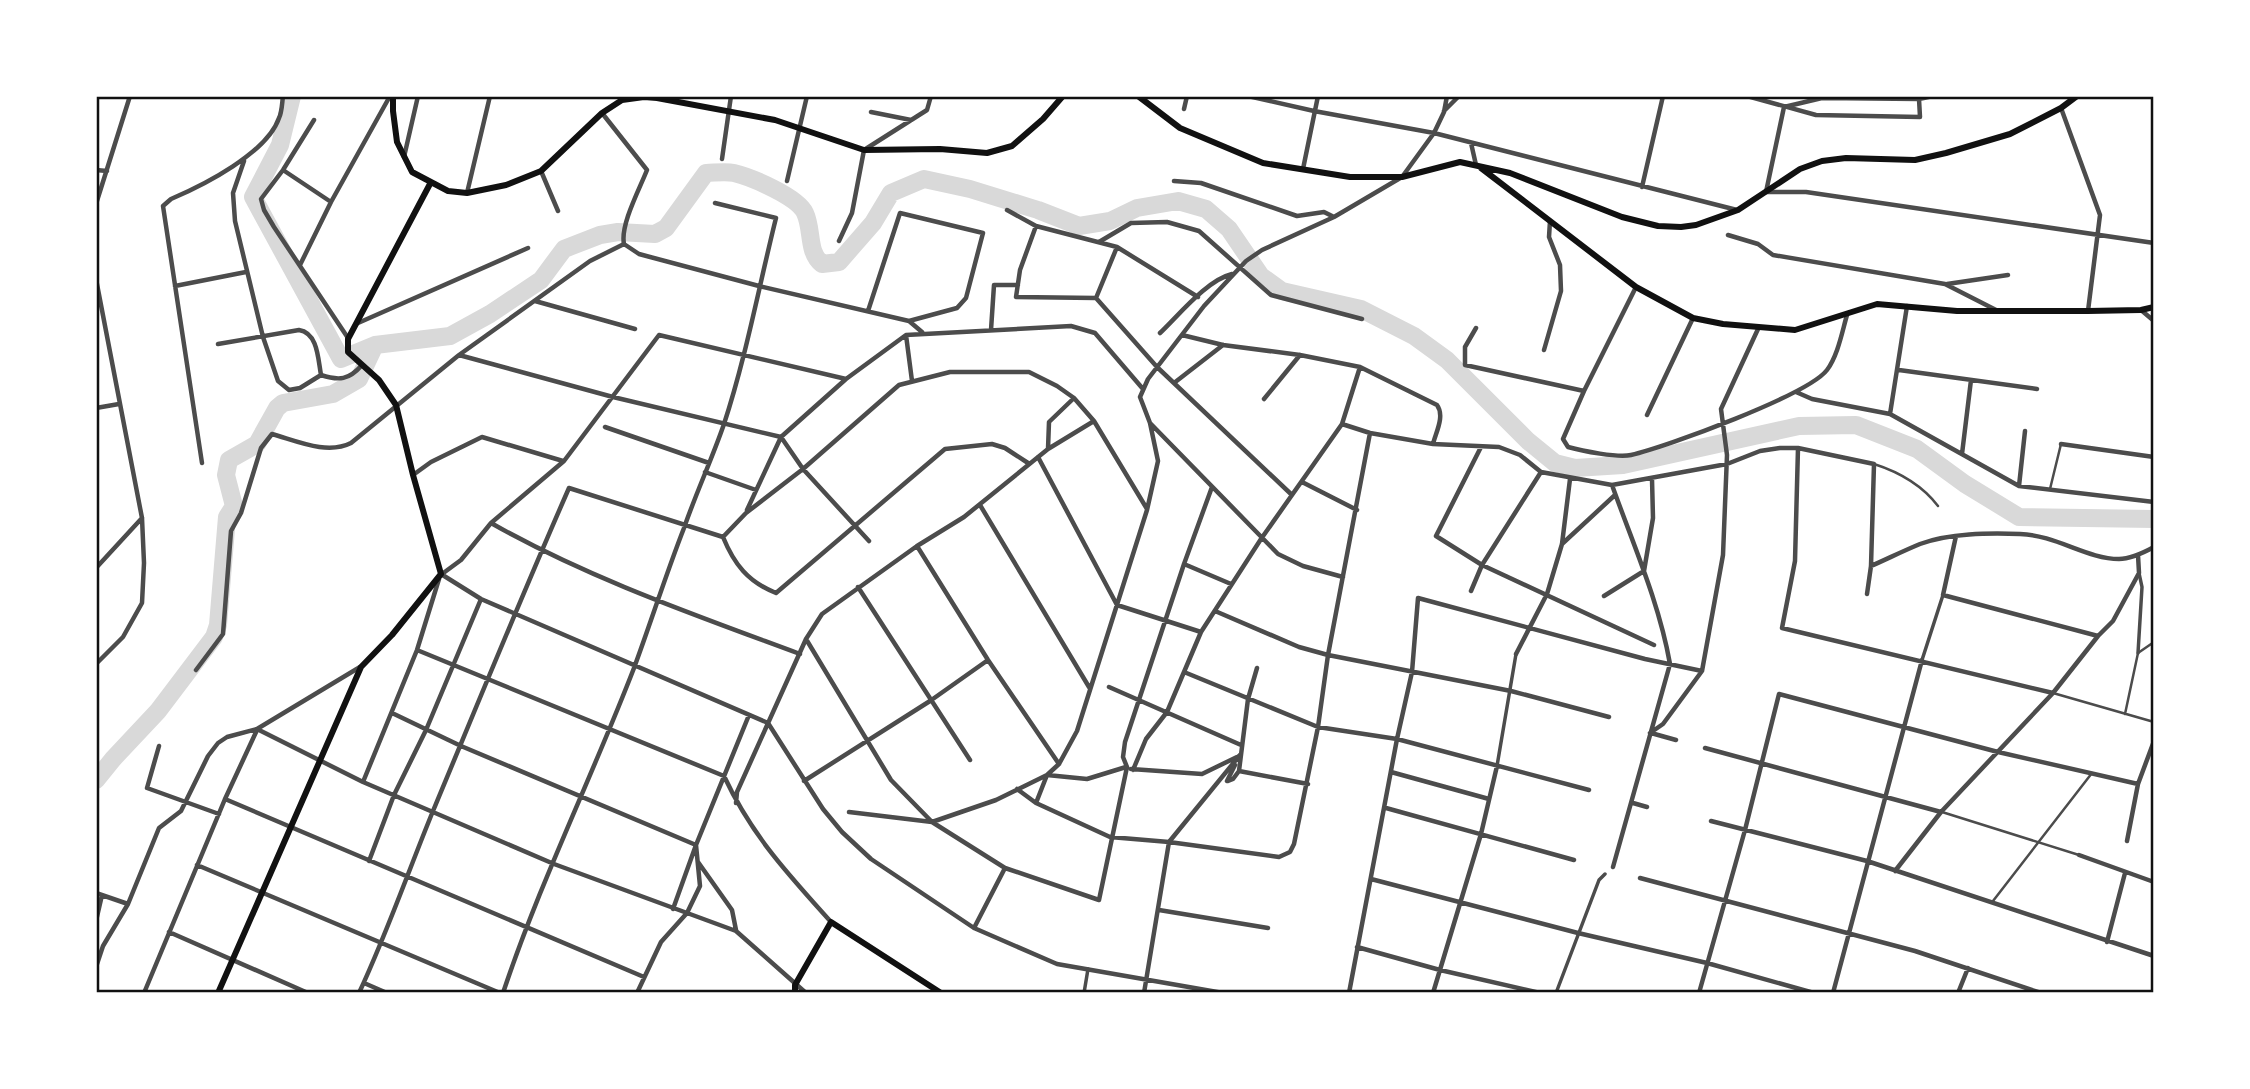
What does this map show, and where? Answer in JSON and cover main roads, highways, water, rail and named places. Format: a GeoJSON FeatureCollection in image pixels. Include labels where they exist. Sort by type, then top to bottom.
{"type":"FeatureCollection","features":[{"type":"Feature","properties":{"kind":"main road"},"geometry":{"type":"LineString","coordinates":[[392,96],[397,142],[412,172],[448,191],[467,193],[506,185],[541,171],[603,113],[622,100],[657,97],[728,111],[800,127],[864,150],[940,149],[987,153],[1012,146],[1043,119],[1063,96]]}},
{"type":"Feature","properties":{"kind":"main road"},"geometry":{"type":"LineString","coordinates":[[1138,96],[1180,128],[1263,163],[1350,177],[1402,177],[1460,162],[1510,173],[1592,207],[1658,226],[1696,225],[1738,210],[1800,169],[1822,161],[1846,158],[1915,160],[2010,134],[2062,108],[2077,96]]}},
{"type":"Feature","properties":{"kind":"main road"},"geometry":{"type":"LineString","coordinates":[[1476,165],[1636,288],[1693,318],[1758,329],[1795,330],[1877,304],[1957,311],[2141,310],[2154,307]]}},
{"type":"Feature","properties":{"kind":"main road"},"geometry":{"type":"LineString","coordinates":[[218,993],[260,892],[361,667],[392,635],[441,575],[396,405],[379,380],[348,352],[348,339],[431,182]]}},
{"type":"Feature","properties":{"kind":"main road"},"geometry":{"type":"LineString","coordinates":[[795,989],[831,922],[931,990],[941,993]]}},
{"type":"Feature","properties":{"kind":"waterway"},"geometry":{"type":"LineString","coordinates":[[292,96],[280,145],[253,197],[341,359],[375,345],[450,336],[490,314],[541,280],[564,249],[600,235],[618,232],[655,234],[666,228],[706,173],[727,172],[742,175],[773,188],[801,207],[807,220],[814,253],[822,264],[839,262],[873,223],[891,193],[924,179],[970,189],[1079,226],[1110,221],[1137,208],[1178,201],[1206,209],[1229,229],[1261,276],[1282,291],[1361,309],[1414,336],[1447,360],[1528,441],[1555,463],[1575,468],[1623,465],[1799,426],[1856,425],[1917,449],[1965,484],[2019,517],[2154,519]]}},
{"type":"Feature","properties":{"kind":"waterway"},"geometry":{"type":"LineString","coordinates":[[96,780],[158,711],[214,637],[218,625],[227,517],[234,506],[226,475],[229,460],[257,444],[277,408],[283,403],[333,394],[359,379],[375,345]]}}]}
